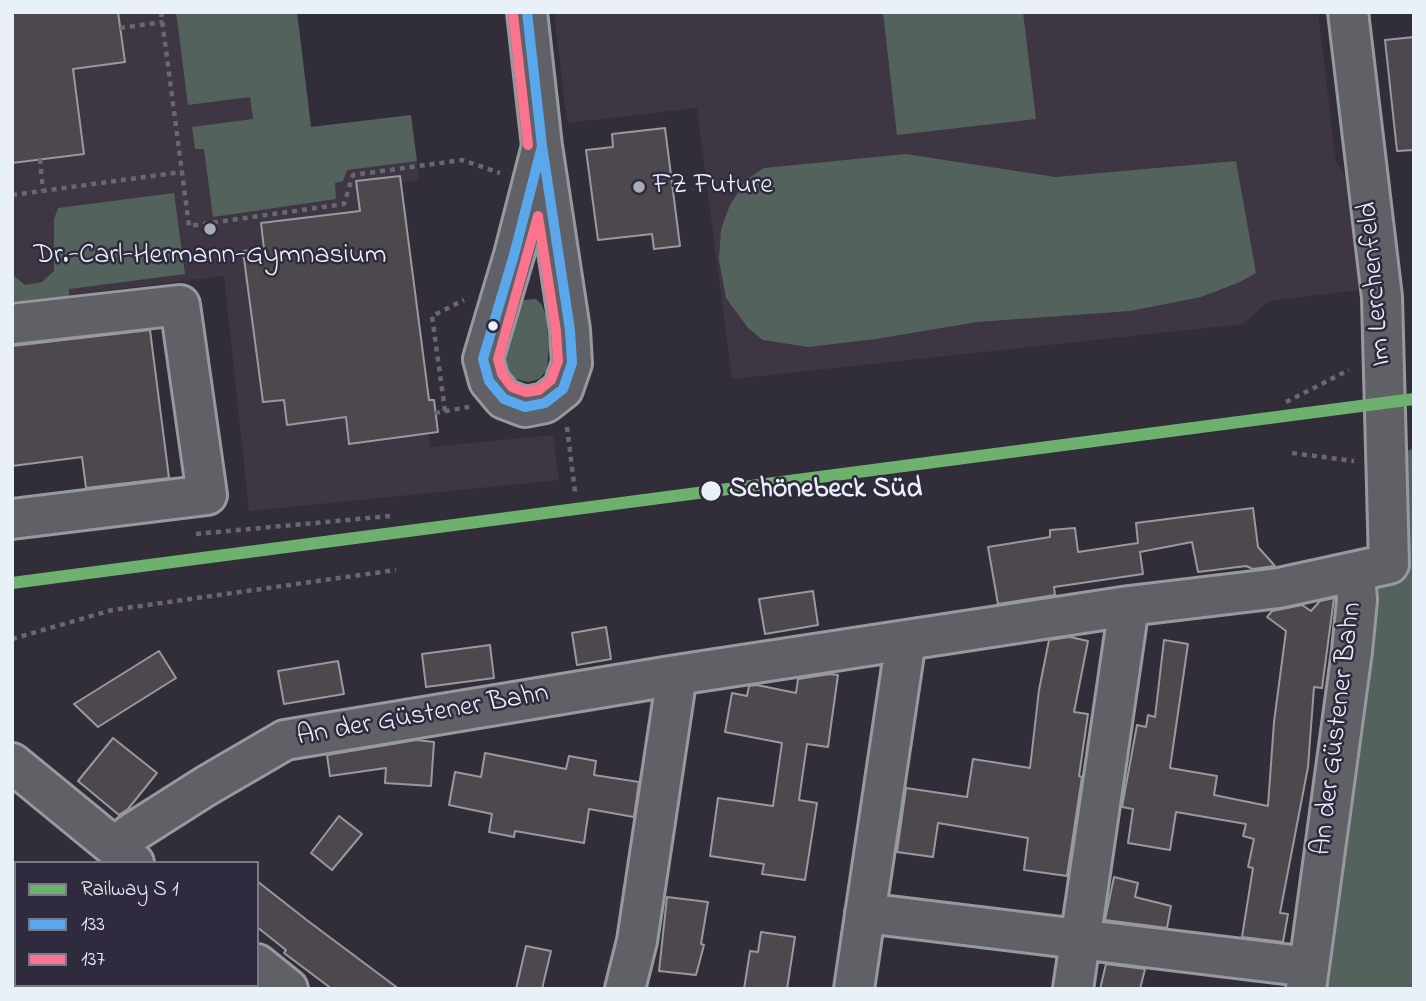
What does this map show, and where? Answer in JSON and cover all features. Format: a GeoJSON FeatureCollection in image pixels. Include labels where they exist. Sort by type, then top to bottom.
{"type":"FeatureCollection","features":[{"type":"Feature","properties":{"kind":"street"},"geometry":{"type":"LineString","coordinates":[[527,12],[542,146],[570,330],[572,363],[563,389],[545,402],[524,407],[504,399],[489,381],[483,359],[534,184],[542,146]]}},
{"type":"Feature","properties":{"kind":"street","name":"Im Lerchenfeld"},"geometry":{"type":"LineString","coordinates":[[1349,12],[1382,297],[1389,564],[1355,572]]}},
{"type":"Feature","properties":{"kind":"street"},"geometry":{"type":"LineString","coordinates":[[12,324],[180,304],[207,495],[12,519]]}},
{"type":"Feature","properties":{"kind":"street","name":"An der Güstener Bahn"},"geometry":{"type":"LineString","coordinates":[[125,855],[132,833],[285,740],[677,675],[1129,606],[1279,588],[1355,572],[1357,600],[1352,650],[1307,978]]}},
{"type":"Feature","properties":{"kind":"street"},"geometry":{"type":"LineString","coordinates":[[1073,989],[1129,606]]}},
{"type":"Feature","properties":{"kind":"street"},"geometry":{"type":"LineString","coordinates":[[853,989],[906,640]]}},
{"type":"Feature","properties":{"kind":"street"},"geometry":{"type":"LineString","coordinates":[[625,989],[637,941],[677,675]]}},
{"type":"Feature","properties":{"kind":"street"},"geometry":{"type":"LineString","coordinates":[[12,763],[125,855]]}},
{"type":"Feature","properties":{"kind":"street"},"geometry":{"type":"LineString","coordinates":[[865,913],[1080,940],[1307,978]]}},
{"type":"Feature","properties":{"kind":"street"},"geometry":{"type":"LineString","coordinates":[[259,966],[288,989]]}},
{"type":"Feature","properties":{"kind":"path"},"geometry":{"type":"LineString","coordinates":[[161,12],[189,226],[344,204],[353,175],[462,160],[534,184]]}},
{"type":"Feature","properties":{"kind":"path"},"geometry":{"type":"LineString","coordinates":[[120,28],[163,22]]}},
{"type":"Feature","properties":{"kind":"path"},"geometry":{"type":"LineString","coordinates":[[40,159],[43,191]]}},
{"type":"Feature","properties":{"kind":"path"},"geometry":{"type":"LineString","coordinates":[[12,195],[183,172]]}},
{"type":"Feature","properties":{"kind":"path"},"geometry":{"type":"LineString","coordinates":[[1286,402],[1384,353]]}},
{"type":"Feature","properties":{"kind":"path"},"geometry":{"type":"LineString","coordinates":[[563,389],[575,492]]}},
{"type":"Feature","properties":{"kind":"path"},"geometry":{"type":"LineString","coordinates":[[1292,453],[1385,465]]}},
{"type":"Feature","properties":{"kind":"path"},"geometry":{"type":"LineString","coordinates":[[188,534],[390,516]]}},
{"type":"Feature","properties":{"kind":"path"},"geometry":{"type":"LineString","coordinates":[[12,639],[112,610],[396,570]]}},
{"type":"Feature","properties":{"kind":"shaded area","name":"Dr.-Carl-Hermann-Gymnasium"},"geometry":{"type":"Polygon","coordinates":[[[12,12],[297,12],[311,127],[411,115],[419,180],[401,183],[428,392],[422,393],[424,401],[434,400],[438,432],[428,434],[430,447],[553,435],[559,480],[249,511],[224,276],[12,302],[12,12]]]}},
{"type":"Feature","properties":{"kind":"shaded area"},"geometry":{"type":"Polygon","coordinates":[[[176,12],[297,12],[311,127],[411,115],[417,161],[347,170],[343,181],[335,183],[336,199],[213,217],[204,149],[195,149],[192,127],[253,119],[250,97],[188,105],[176,12]]]}},
{"type":"Feature","properties":{"kind":"shaded area"},"geometry":{"type":"Polygon","coordinates":[[[554,12],[1318,12],[1336,162],[1347,177],[1360,290],[1269,301],[1244,324],[732,379],[697,108],[567,123],[554,12]]]}},
{"type":"Feature","properties":{"kind":"shaded area"},"geometry":{"type":"Polygon","coordinates":[[[883,12],[1023,12],[1036,119],[897,135],[883,12]]]}},
{"type":"Feature","properties":{"kind":"shaded area"},"geometry":{"type":"Polygon","coordinates":[[[906,154],[1055,177],[1236,161],[1256,273],[1201,297],[1130,311],[977,322],[808,347],[763,340],[748,328],[726,298],[719,260],[721,229],[730,205],[746,180],[764,168],[906,154]]]}},
{"type":"Feature","properties":{"kind":"shaded area"},"geometry":{"type":"Polygon","coordinates":[[[174,193],[185,274],[69,289],[69,296],[12,302],[12,274],[25,285],[42,282],[54,271],[54,219],[58,208],[174,193]]]}},
{"type":"Feature","properties":{"kind":"shaded area"},"geometry":{"type":"Polygon","coordinates":[[[536,299],[542,305],[546,317],[549,346],[547,370],[539,379],[528,382],[506,373],[502,354],[523,300],[536,299]]]}},
{"type":"Feature","properties":{"kind":"shaded area"},"geometry":{"type":"Polygon","coordinates":[[[1414,448],[1414,989],[1320,989],[1377,579],[1410,571],[1403,453],[1414,448]]]}},
{"type":"Feature","properties":{"kind":"building"},"geometry":{"type":"Polygon","coordinates":[[[12,12],[118,12],[125,62],[73,69],[84,154],[12,163],[12,12]]]}},
{"type":"Feature","properties":{"kind":"building"},"geometry":{"type":"Polygon","coordinates":[[[1414,37],[1414,150],[1397,151],[1385,40],[1414,37]]]}},
{"type":"Feature","properties":{"kind":"building","name":"FZ Future"},"geometry":{"type":"Polygon","coordinates":[[[665,128],[680,246],[654,249],[652,234],[598,240],[586,150],[613,147],[612,134],[665,128]]]}},
{"type":"Feature","properties":{"kind":"building"},"geometry":{"type":"Polygon","coordinates":[[[400,176],[429,400],[434,400],[438,432],[349,444],[346,417],[287,425],[284,400],[263,402],[243,251],[264,249],[261,223],[360,211],[356,181],[400,176]]]}},
{"type":"Feature","properties":{"kind":"building"},"geometry":{"type":"Polygon","coordinates":[[[150,330],[169,478],[86,488],[82,457],[12,466],[12,346],[150,330]]]}},
{"type":"Feature","properties":{"kind":"building"},"geometry":{"type":"Polygon","coordinates":[[[1253,508],[1258,547],[1275,566],[1253,569],[1246,566],[1198,572],[1192,542],[1140,552],[1143,574],[1054,587],[1055,595],[998,604],[988,547],[1050,537],[1050,530],[1075,528],[1078,552],[1138,543],[1136,523],[1253,508]]]}},
{"type":"Feature","properties":{"kind":"building"},"geometry":{"type":"Polygon","coordinates":[[[813,591],[818,625],[765,634],[759,599],[813,591]]]}},
{"type":"Feature","properties":{"kind":"building"},"geometry":{"type":"Polygon","coordinates":[[[1334,598],[1322,688],[1314,687],[1308,767],[1280,913],[1288,914],[1283,942],[1242,937],[1253,868],[1248,867],[1254,839],[1243,836],[1246,824],[1176,812],[1170,850],[1128,843],[1133,809],[1122,807],[1137,725],[1146,727],[1148,715],[1155,717],[1164,640],[1188,644],[1170,768],[1217,776],[1214,795],[1268,806],[1274,722],[1286,631],[1267,617],[1272,611],[1302,605],[1311,611],[1320,601],[1334,598]]]}},
{"type":"Feature","properties":{"kind":"building"},"geometry":{"type":"Polygon","coordinates":[[[606,627],[611,659],[577,665],[572,633],[606,627]]]}},
{"type":"Feature","properties":{"kind":"building"},"geometry":{"type":"Polygon","coordinates":[[[1070,637],[1088,641],[1074,712],[1088,714],[1079,776],[1082,777],[1067,876],[1024,870],[1028,838],[938,823],[933,857],[897,852],[906,788],[967,797],[973,759],[1030,768],[1039,690],[1049,640],[1070,637]]]}},
{"type":"Feature","properties":{"kind":"building"},"geometry":{"type":"Polygon","coordinates":[[[490,645],[494,678],[426,687],[422,654],[490,645]]]}},
{"type":"Feature","properties":{"kind":"building"},"geometry":{"type":"Polygon","coordinates":[[[159,651],[176,678],[98,727],[74,704],[159,651]]]}},
{"type":"Feature","properties":{"kind":"building"},"geometry":{"type":"Polygon","coordinates":[[[338,661],[344,694],[284,704],[278,671],[338,661]]]}},
{"type":"Feature","properties":{"kind":"building"},"geometry":{"type":"Polygon","coordinates":[[[838,675],[828,747],[807,744],[799,800],[817,803],[805,880],[762,874],[764,864],[710,856],[718,798],[773,806],[782,743],[725,732],[732,693],[747,696],[749,686],[757,685],[796,693],[798,679],[838,675]]]}},
{"type":"Feature","properties":{"kind":"building"},"geometry":{"type":"Polygon","coordinates":[[[113,738],[157,773],[128,809],[119,815],[78,781],[113,738]]]}},
{"type":"Feature","properties":{"kind":"building"},"geometry":{"type":"Polygon","coordinates":[[[416,740],[434,742],[431,786],[385,783],[386,768],[330,776],[327,755],[416,740]]]}},
{"type":"Feature","properties":{"kind":"building"},"geometry":{"type":"Polygon","coordinates":[[[485,753],[566,769],[569,756],[596,761],[594,775],[639,782],[634,817],[589,809],[584,843],[515,831],[514,837],[489,832],[492,814],[449,805],[455,772],[481,777],[485,753]]]}},
{"type":"Feature","properties":{"kind":"building"},"geometry":{"type":"Polygon","coordinates":[[[339,816],[362,834],[332,870],[311,853],[339,816]]]}},
{"type":"Feature","properties":{"kind":"building"},"geometry":{"type":"Polygon","coordinates":[[[1114,877],[1138,883],[1135,897],[1171,906],[1167,928],[1105,920],[1114,877]]]}},
{"type":"Feature","properties":{"kind":"building"},"geometry":{"type":"Polygon","coordinates":[[[259,883],[399,989],[332,989],[284,953],[286,950],[259,929],[259,883]]]}},
{"type":"Feature","properties":{"kind":"building"},"geometry":{"type":"Polygon","coordinates":[[[667,897],[708,902],[701,944],[704,945],[696,975],[659,971],[667,897]]]}},
{"type":"Feature","properties":{"kind":"building"},"geometry":{"type":"Polygon","coordinates":[[[761,932],[795,937],[787,989],[744,989],[750,951],[758,952],[761,932]]]}},
{"type":"Feature","properties":{"kind":"building"},"geometry":{"type":"Polygon","coordinates":[[[526,946],[551,951],[542,989],[516,989],[526,946]]]}},
{"type":"Feature","properties":{"kind":"building"},"geometry":{"type":"Polygon","coordinates":[[[1106,964],[1145,969],[1140,989],[1100,989],[1106,964]]]}},
{"type":"Feature","properties":{"kind":"transit line","name":"133"},"geometry":{"type":"LineString","coordinates":[[527,12],[542,146]]}},
{"type":"Feature","properties":{"kind":"transit line","name":"137"},"geometry":{"type":"LineString","coordinates":[[513,14],[528,145]]}},
{"type":"Feature","properties":{"kind":"transit line","name":"133"},"geometry":{"type":"LineString","coordinates":[[542,146],[570,330],[572,363],[563,389],[545,403],[525,407],[504,399],[489,381],[483,359],[514,255],[542,146]]}},
{"type":"Feature","properties":{"kind":"transit line","name":"137"},"geometry":{"type":"LineString","coordinates":[[538,216],[556,331],[558,361],[551,380],[539,390],[526,392],[512,387],[502,374],[498,359],[538,216]]}},
{"type":"Feature","properties":{"kind":"transit line"},"geometry":{"type":"LineString","coordinates":[[12,583],[1414,399]]}},
{"type":"Feature","properties":{"kind":"place","name":"FZ Future"},"geometry":{"type":"Point","coordinates":[639,187]}},
{"type":"Feature","properties":{"kind":"place","name":"Dr.-Carl-Hermann-Gymnasium"},"geometry":{"type":"Point","coordinates":[210,229]}},
{"type":"Feature","properties":{"kind":"place","name":"Schönebeck Süd"},"geometry":{"type":"Point","coordinates":[711,491]}}]}
